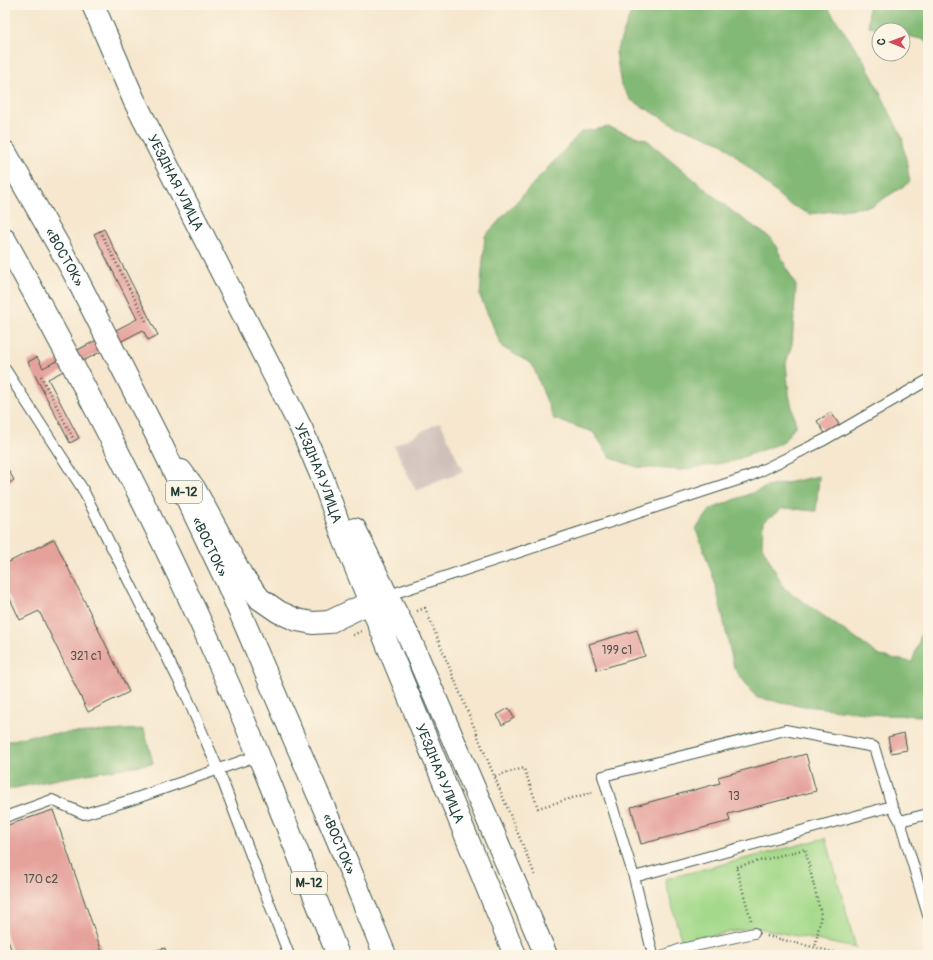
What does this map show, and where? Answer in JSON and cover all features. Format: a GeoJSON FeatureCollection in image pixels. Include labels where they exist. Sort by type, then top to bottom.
{"type":"FeatureCollection","features":[{"type":"Feature","properties":{"kind":"main road","name":"УЕЗДНАЯ УЛИЦА"},"geometry":{"type":"LineString","coordinates":[[93,5],[134,100],[302,430],[322,477],[344,539],[379,599],[410,640],[546,955]]}},
{"type":"Feature","properties":{"kind":"main road","name":"«ВОСТОК»"},"geometry":{"type":"LineString","coordinates":[[5,152],[73,272],[159,440],[226,580],[340,843],[385,955]]}},
{"type":"Feature","properties":{"kind":"main road","name":"М-12"},"geometry":{"type":"LineString","coordinates":[[5,240],[103,423],[190,599],[258,755],[338,955]]}},
{"type":"Feature","properties":{"kind":"main road"},"geometry":{"type":"LineString","coordinates":[[159,440],[194,488],[242,576],[260,599],[285,615],[296,620],[313,623],[329,622],[379,599]]}},
{"type":"Feature","properties":{"kind":"main road","name":"УЕЗДНАЯ УЛИЦА"},"geometry":{"type":"LineString","coordinates":[[379,599],[515,955]]}},
{"type":"Feature","properties":{"kind":"lane"},"geometry":{"type":"LineString","coordinates":[[5,369],[82,488],[187,697],[218,769],[289,955]]}},
{"type":"Feature","properties":{"kind":"lane"},"geometry":{"type":"LineString","coordinates":[[379,599],[750,476],[824,440],[928,380]]}},
{"type":"Feature","properties":{"kind":"lane"},"geometry":{"type":"LineString","coordinates":[[653,955],[634,877],[603,776],[784,730],[874,747],[892,806],[900,821],[928,915]]}},
{"type":"Feature","properties":{"kind":"lane"},"geometry":{"type":"LineString","coordinates":[[5,817],[52,800],[84,814],[131,800],[258,755]]}},
{"type":"Feature","properties":{"kind":"lane"},"geometry":{"type":"LineString","coordinates":[[634,877],[892,806]]}},
{"type":"Feature","properties":{"kind":"lane"},"geometry":{"type":"LineString","coordinates":[[900,821],[928,814]]}},
{"type":"Feature","properties":{"kind":"lane"},"geometry":{"type":"LineString","coordinates":[[666,955],[681,949],[754,933]]}},
{"type":"Feature","properties":{"kind":"path"},"geometry":{"type":"LineString","coordinates":[[100,231],[146,321]]}},
{"type":"Feature","properties":{"kind":"path"},"geometry":{"type":"LineString","coordinates":[[41,376],[74,440]]}},
{"type":"Feature","properties":{"kind":"path"},"geometry":{"type":"LineString","coordinates":[[815,948],[821,915],[805,849],[736,867],[754,933],[815,948],[846,955]]}},
{"type":"Feature","properties":{"kind":"shaded area"},"geometry":{"type":"Polygon","coordinates":[[[440,422],[463,471],[416,491],[394,446],[440,422]]]}},
{"type":"Feature","properties":{"kind":"green space"},"geometry":{"type":"Polygon","coordinates":[[[634,5],[826,5],[865,62],[902,137],[910,182],[872,206],[810,214],[787,203],[722,143],[671,123],[631,100],[621,85],[616,52],[634,5]]]}},
{"type":"Feature","properties":{"kind":"green space"},"geometry":{"type":"Polygon","coordinates":[[[868,5],[928,5],[928,44],[926,40],[911,37],[911,22],[871,22],[871,27],[869,26],[868,5]]]}},
{"type":"Feature","properties":{"kind":"green space"},"geometry":{"type":"Polygon","coordinates":[[[608,127],[647,140],[733,212],[772,239],[796,286],[792,344],[786,363],[789,394],[796,425],[783,442],[733,461],[682,470],[637,467],[611,458],[593,432],[554,419],[532,364],[502,347],[480,296],[485,236],[581,132],[608,127]]]}},
{"type":"Feature","properties":{"kind":"green space"},"geometry":{"type":"Polygon","coordinates":[[[819,476],[816,511],[783,508],[763,522],[762,546],[784,588],[880,656],[912,662],[928,615],[928,716],[882,715],[805,706],[757,698],[734,668],[715,582],[696,529],[711,509],[767,487],[819,476]]]}},
{"type":"Feature","properties":{"kind":"green space"},"geometry":{"type":"Polygon","coordinates":[[[144,729],[153,763],[63,778],[5,790],[5,742],[33,735],[144,729]]]}},
{"type":"Feature","properties":{"kind":"green space"},"geometry":{"type":"Polygon","coordinates":[[[826,838],[856,948],[752,927],[682,943],[665,879],[826,838]]]}},
{"type":"Feature","properties":{"kind":"building"},"geometry":{"type":"Polygon","coordinates":[[[104,229],[158,335],[148,340],[143,330],[48,379],[79,438],[70,443],[28,362],[37,357],[43,368],[137,319],[94,234],[104,229]]]}},
{"type":"Feature","properties":{"kind":"building"},"geometry":{"type":"Polygon","coordinates":[[[831,412],[840,426],[826,435],[817,421],[831,412]]]}},
{"type":"Feature","properties":{"kind":"building"},"geometry":{"type":"Polygon","coordinates":[[[5,464],[14,480],[5,486],[5,464]]]}},
{"type":"Feature","properties":{"kind":"building"},"geometry":{"type":"Polygon","coordinates":[[[54,539],[129,692],[88,712],[39,611],[20,620],[5,588],[5,564],[54,539]]]}},
{"type":"Feature","properties":{"kind":"building"},"geometry":{"type":"Polygon","coordinates":[[[637,630],[645,656],[597,670],[589,644],[637,630]]]}},
{"type":"Feature","properties":{"kind":"building"},"geometry":{"type":"Polygon","coordinates":[[[509,708],[514,718],[502,725],[497,715],[509,708]]]}},
{"type":"Feature","properties":{"kind":"building"},"geometry":{"type":"Polygon","coordinates":[[[904,733],[907,750],[891,753],[888,737],[904,733]]]}},
{"type":"Feature","properties":{"kind":"building"},"geometry":{"type":"Polygon","coordinates":[[[806,754],[816,791],[728,814],[730,821],[641,844],[631,807],[720,783],[718,777],[806,754]]]}},
{"type":"Feature","properties":{"kind":"building"},"geometry":{"type":"Polygon","coordinates":[[[53,810],[103,955],[13,955],[5,931],[5,826],[53,810]]]}},
{"type":"Feature","properties":{"kind":"building"},"geometry":{"type":"Polygon","coordinates":[[[165,948],[167,955],[144,955],[165,948]]]}}]}
